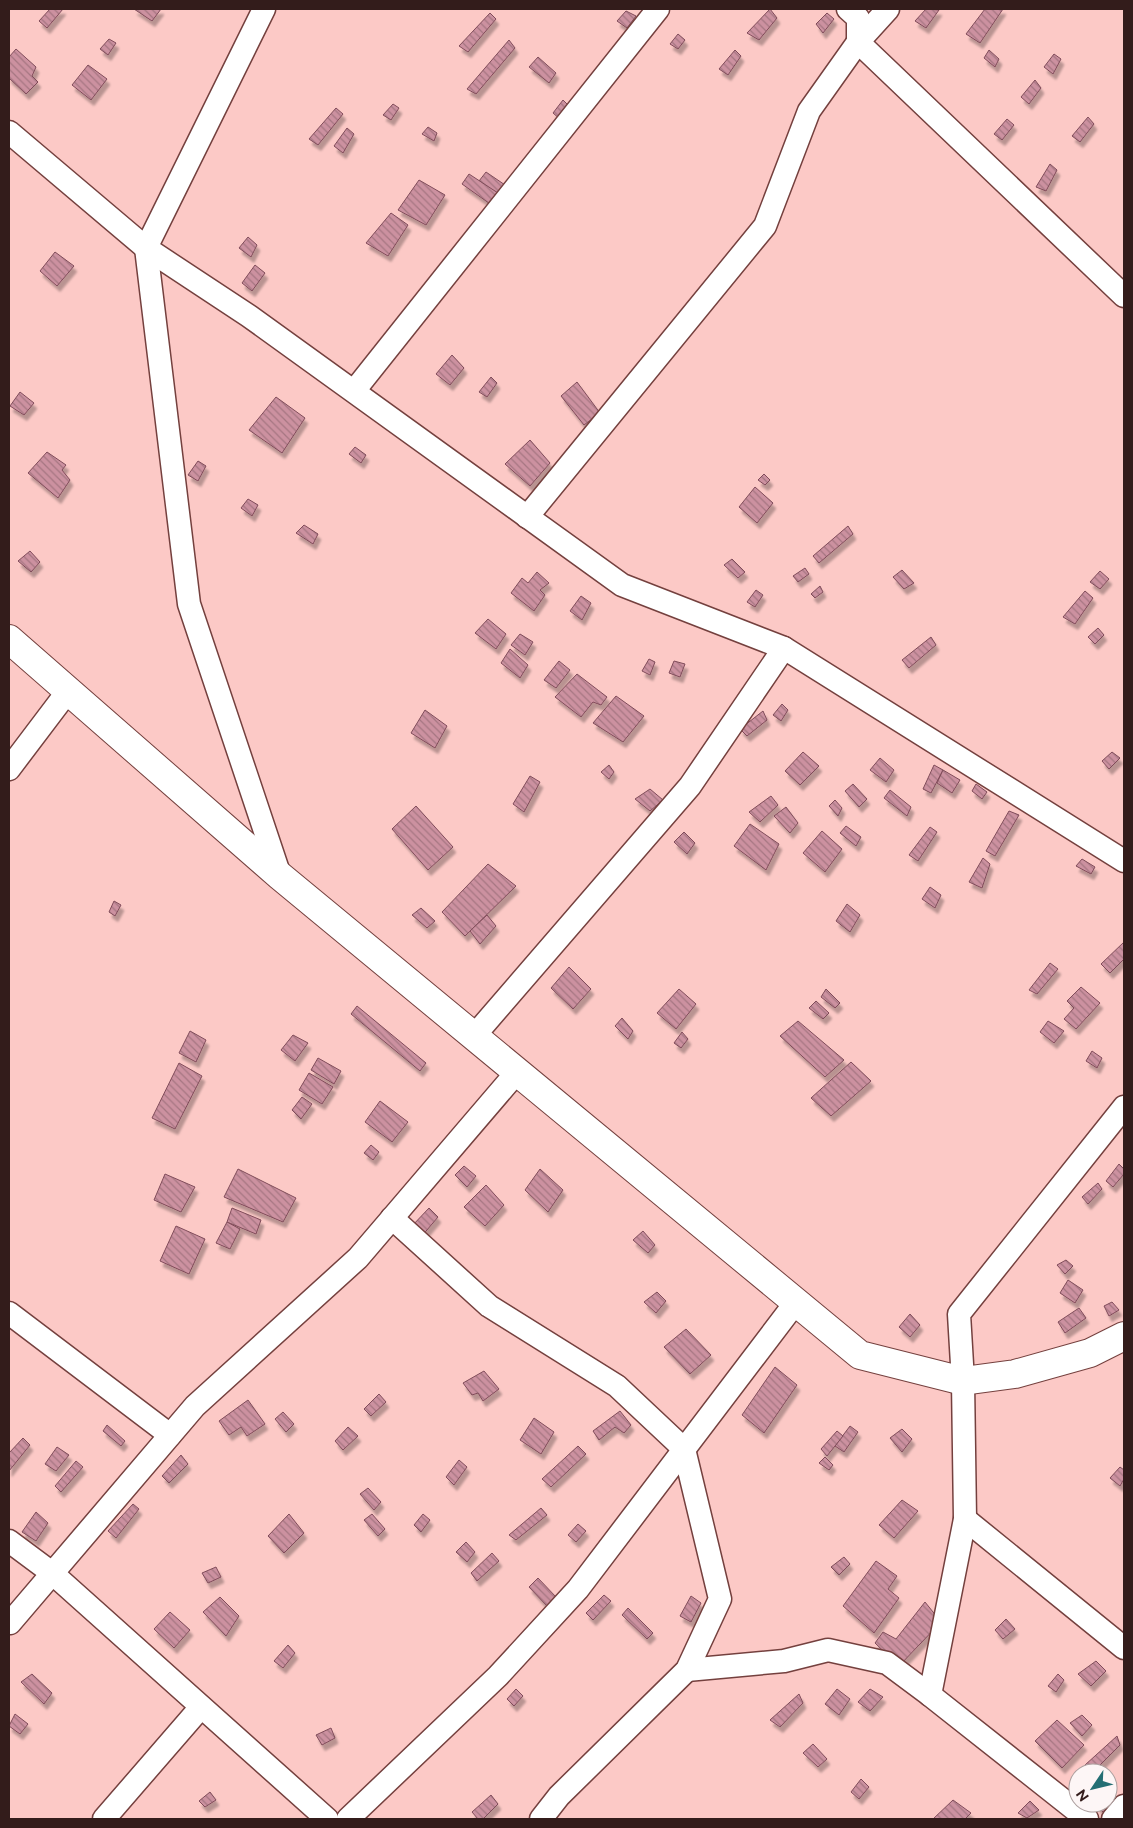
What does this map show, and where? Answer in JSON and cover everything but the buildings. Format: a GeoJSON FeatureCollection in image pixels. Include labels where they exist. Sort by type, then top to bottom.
{"type":"FeatureCollection","features":[{"type":"Feature","properties":{"kind":"main road"},"geometry":{"type":"LineString","coordinates":[[9,639],[280,876],[860,1355],[963,1381],[1015,1374],[1090,1353],[1124,1336]]}},
{"type":"Feature","properties":{"kind":"street"},"geometry":{"type":"LineString","coordinates":[[264,9],[146,248],[190,604],[280,876]]}},
{"type":"Feature","properties":{"kind":"street"},"geometry":{"type":"LineString","coordinates":[[354,392],[658,9]]}},
{"type":"Feature","properties":{"kind":"street"},"geometry":{"type":"LineString","coordinates":[[848,9],[858,18],[858,42],[1124,296]]}},
{"type":"Feature","properties":{"kind":"street"},"geometry":{"type":"LineString","coordinates":[[528,516],[765,226],[809,111],[858,42],[888,9]]}},
{"type":"Feature","properties":{"kind":"street"},"geometry":{"type":"LineString","coordinates":[[9,132],[146,248],[248,316],[622,585],[784,648],[1124,861]]}},
{"type":"Feature","properties":{"kind":"street"},"geometry":{"type":"LineString","coordinates":[[474,1036],[690,786],[784,648]]}},
{"type":"Feature","properties":{"kind":"street"},"geometry":{"type":"LineString","coordinates":[[9,769],[68,691]]}},
{"type":"Feature","properties":{"kind":"street"},"geometry":{"type":"LineString","coordinates":[[10,1623],[195,1406],[358,1258],[517,1072]]}},
{"type":"Feature","properties":{"kind":"street"},"geometry":{"type":"LineString","coordinates":[[930,1694],[965,1519],[960,1314],[1124,1107]]}},
{"type":"Feature","properties":{"kind":"street"},"geometry":{"type":"LineString","coordinates":[[392,1218],[489,1306],[617,1386],[684,1449],[720,1599],[687,1670],[559,1796],[541,1819]]}},
{"type":"Feature","properties":{"kind":"street"},"geometry":{"type":"LineString","coordinates":[[348,1819],[498,1676],[578,1589],[796,1302]]}},
{"type":"Feature","properties":{"kind":"street"},"geometry":{"type":"LineString","coordinates":[[9,1313],[170,1435]]}},
{"type":"Feature","properties":{"kind":"street"},"geometry":{"type":"LineString","coordinates":[[965,1519],[1124,1648]]}},
{"type":"Feature","properties":{"kind":"street"},"geometry":{"type":"LineString","coordinates":[[9,1542],[52,1573],[327,1819]]}},
{"type":"Feature","properties":{"kind":"street"},"geometry":{"type":"LineString","coordinates":[[687,1670],[784,1661],[828,1650],[887,1663],[930,1694],[1087,1819]]}},
{"type":"Feature","properties":{"kind":"street"},"geometry":{"type":"LineString","coordinates":[[104,1819],[201,1707]]}},
{"type":"Feature","properties":{"kind":"street"},"geometry":{"type":"LineString","coordinates":[[1112,1819],[1124,1806]]}}]}
